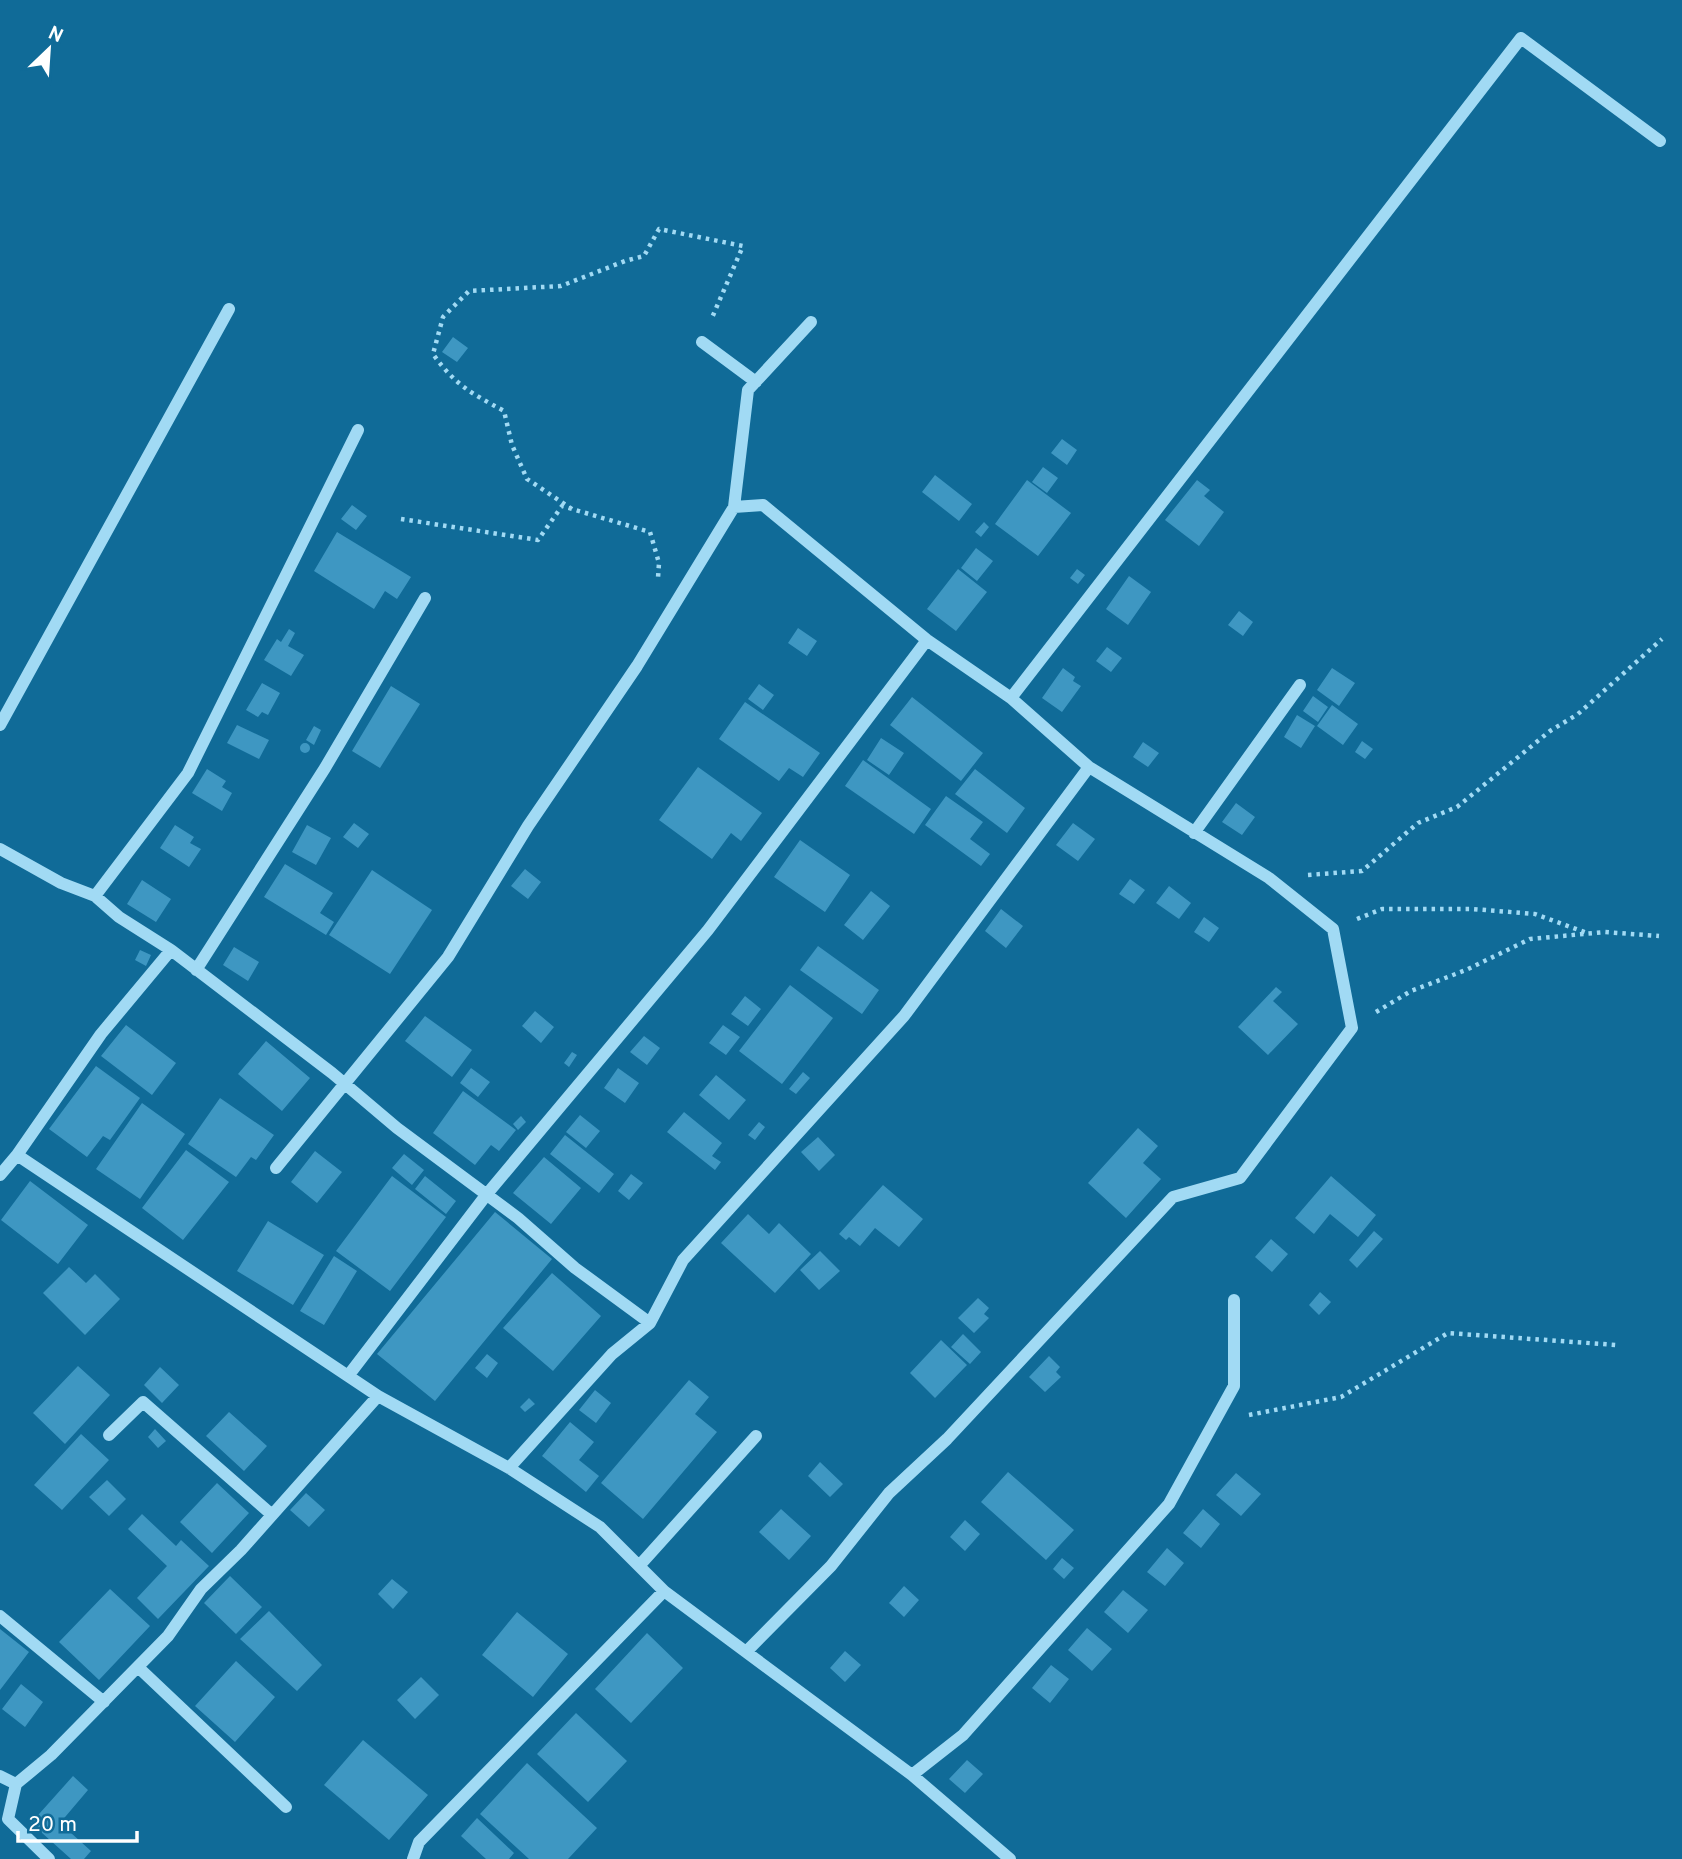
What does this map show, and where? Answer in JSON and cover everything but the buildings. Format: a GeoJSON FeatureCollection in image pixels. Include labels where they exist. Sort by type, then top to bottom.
{"type":"FeatureCollection","features":[{"type":"Feature","properties":{"kind":"street"},"geometry":{"type":"LineString","coordinates":[[1011,698],[1521,38],[1660,141]]}},
{"type":"Feature","properties":{"kind":"street"},"geometry":{"type":"LineString","coordinates":[[0,725],[229,309]]}},
{"type":"Feature","properties":{"kind":"street"},"geometry":{"type":"LineString","coordinates":[[276,1168],[448,957],[528,826],[638,666],[734,507],[748,390],[811,322]]}},
{"type":"Feature","properties":{"kind":"street"},"geometry":{"type":"LineString","coordinates":[[702,342],[756,382]]}},
{"type":"Feature","properties":{"kind":"street"},"geometry":{"type":"LineString","coordinates":[[95,896],[188,773],[358,430]]}},
{"type":"Feature","properties":{"kind":"street"},"geometry":{"type":"LineString","coordinates":[[734,507],[763,505],[927,640],[1011,698],[1089,767],[1269,878],[1333,929],[1352,1028],[1240,1178],[1173,1197],[947,1439],[889,1493],[831,1566],[746,1652]]}},
{"type":"Feature","properties":{"kind":"street"},"geometry":{"type":"LineString","coordinates":[[196,970],[325,768],[425,598]]}},
{"type":"Feature","properties":{"kind":"street"},"geometry":{"type":"LineString","coordinates":[[348,1376],[487,1195],[708,930],[927,640]]}},
{"type":"Feature","properties":{"kind":"street"},"geometry":{"type":"LineString","coordinates":[[1194,833],[1300,685]]}},
{"type":"Feature","properties":{"kind":"street"},"geometry":{"type":"LineString","coordinates":[[509,1468],[612,1354],[649,1324],[683,1260],[904,1016],[1089,767]]}},
{"type":"Feature","properties":{"kind":"street"},"geometry":{"type":"LineString","coordinates":[[0,849],[61,883],[95,896],[119,917],[170,950],[346,1085],[397,1128],[519,1218],[575,1268],[649,1324]]}},
{"type":"Feature","properties":{"kind":"street"},"geometry":{"type":"LineString","coordinates":[[0,1175],[17,1155],[101,1034],[170,950]]}},
{"type":"Feature","properties":{"kind":"street"},"geometry":{"type":"LineString","coordinates":[[17,1155],[348,1376],[509,1468],[600,1527],[664,1591],[912,1775],[1010,1859]]}},
{"type":"Feature","properties":{"kind":"street"},"geometry":{"type":"LineString","coordinates":[[912,1775],[963,1735],[1169,1504],[1234,1386],[1234,1300]]}},
{"type":"Feature","properties":{"kind":"street"},"geometry":{"type":"LineString","coordinates":[[49,1859],[8,1819],[16,1784],[51,1755],[139,1668],[168,1636],[201,1589],[241,1550],[378,1395]]}},
{"type":"Feature","properties":{"kind":"street"},"geometry":{"type":"LineString","coordinates":[[109,1436],[143,1402],[271,1514]]}},
{"type":"Feature","properties":{"kind":"street"},"geometry":{"type":"LineString","coordinates":[[639,1566],[756,1436]]}},
{"type":"Feature","properties":{"kind":"street"},"geometry":{"type":"LineString","coordinates":[[413,1859],[419,1842],[664,1591]]}},
{"type":"Feature","properties":{"kind":"street"},"geometry":{"type":"LineString","coordinates":[[0,1616],[104,1702]]}},
{"type":"Feature","properties":{"kind":"street"},"geometry":{"type":"LineString","coordinates":[[139,1668],[286,1807]]}},
{"type":"Feature","properties":{"kind":"street"},"geometry":{"type":"LineString","coordinates":[[0,1776],[16,1784]]}},
{"type":"Feature","properties":{"kind":"path"},"geometry":{"type":"LineString","coordinates":[[572,509],[527,479],[512,445],[504,411],[449,376],[433,354],[443,317],[469,291],[561,286],[625,261],[644,257],[659,229],[743,246],[702,342]]}},
{"type":"Feature","properties":{"kind":"path"},"geometry":{"type":"LineString","coordinates":[[401,519],[538,540],[562,506],[650,531],[659,563],[657,590]]}},
{"type":"Feature","properties":{"kind":"path"},"geometry":{"type":"LineString","coordinates":[[1269,878],[1362,871],[1418,823],[1457,807],[1550,731],[1578,714],[1662,639]]}},
{"type":"Feature","properties":{"kind":"path"},"geometry":{"type":"LineString","coordinates":[[1333,929],[1382,909],[1472,909],[1535,914],[1588,933]]}},
{"type":"Feature","properties":{"kind":"path"},"geometry":{"type":"LineString","coordinates":[[1352,1028],[1411,991],[1466,970],[1530,939],[1605,932],[1659,936]]}},
{"type":"Feature","properties":{"kind":"path"},"geometry":{"type":"LineString","coordinates":[[1214,1422],[1341,1397],[1448,1333],[1616,1346]]}}]}
